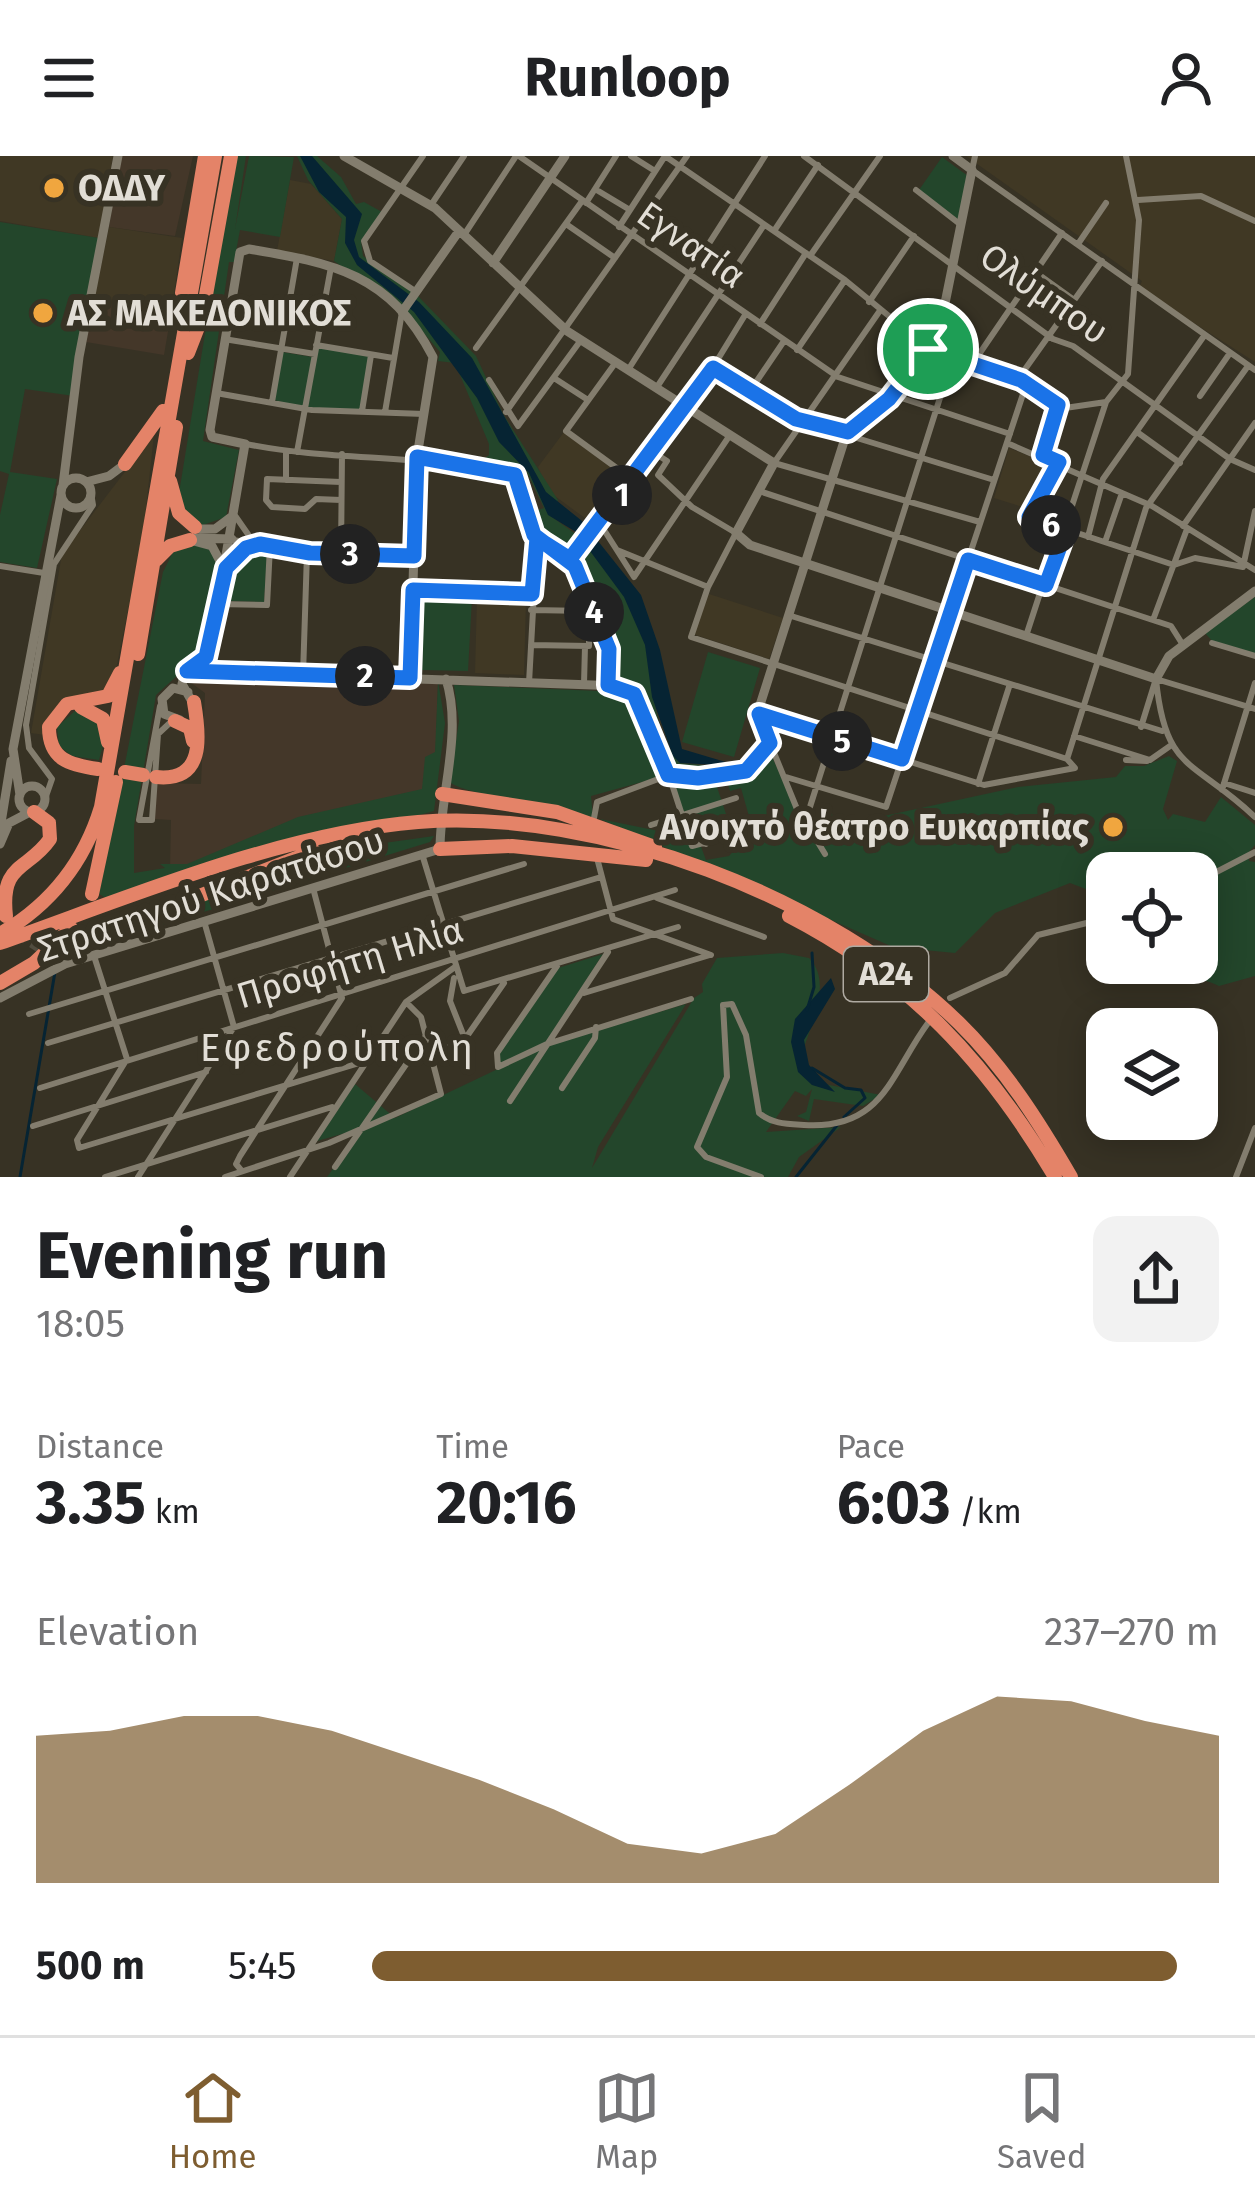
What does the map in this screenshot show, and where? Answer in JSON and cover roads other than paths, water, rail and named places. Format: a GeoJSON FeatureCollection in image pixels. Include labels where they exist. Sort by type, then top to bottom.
{"type":"FeatureCollection","features":[{"type":"Feature","properties":{"kind":"highway"},"geometry":{"type":"LineString","coordinates":[[152,571],[170,546],[192,534],[164,475],[163,411],[205,156]]}},
{"type":"Feature","properties":{"kind":"highway"},"geometry":{"type":"LineString","coordinates":[[0,939],[72,871],[104,797],[134,615],[188,352],[202,316],[223,156]]}},
{"type":"Feature","properties":{"kind":"highway"},"geometry":{"type":"LineString","coordinates":[[92,894],[104,856],[164,475],[223,156]]}},
{"type":"Feature","properties":{"kind":"highway"},"geometry":{"type":"LineString","coordinates":[[125,464],[163,411]]}},
{"type":"Feature","properties":{"kind":"highway"},"geometry":{"type":"LineString","coordinates":[[104,797],[106,723],[88,708],[68,710],[55,726],[56,746],[72,759],[99,766],[61,759],[51,746],[50,727],[68,704],[98,700],[112,692],[134,615]]}},
{"type":"Feature","properties":{"kind":"highway"},"geometry":{"type":"LineString","coordinates":[[125,770],[181,776],[195,761],[191,697]]}},
{"type":"Feature","properties":{"kind":"highway"},"geometry":{"type":"LineString","coordinates":[[151,773],[182,769],[192,755],[190,729],[174,720]]}},
{"type":"Feature","properties":{"kind":"highway"},"geometry":{"type":"LineString","coordinates":[[442,794],[572,816],[736,884]]}},
{"type":"Feature","properties":{"kind":"highway"},"geometry":{"type":"LineString","coordinates":[[5,916],[1,893],[6,876],[50,839],[49,823],[32,812]]}},
{"type":"Feature","properties":{"kind":"highway","name":"Α24"},"geometry":{"type":"LineString","coordinates":[[0,939],[296,847],[440,825],[590,837],[736,884],[847,936],[920,988],[1005,1076],[1070,1177]]}},
{"type":"Feature","properties":{"kind":"highway","name":"Α24"},"geometry":{"type":"LineString","coordinates":[[0,952],[105,914],[314,851],[440,825],[534,836],[646,860],[785,914],[901,986],[988,1074],[1055,1177]]}},
{"type":"Feature","properties":{"kind":"highway"},"geometry":{"type":"LineString","coordinates":[[440,849],[512,845],[646,860]]}},
{"type":"Feature","properties":{"kind":"highway"},"geometry":{"type":"LineString","coordinates":[[69,947],[314,851]]}},
{"type":"Feature","properties":{"kind":"highway"},"geometry":{"type":"LineString","coordinates":[[0,983],[34,963],[70,928]]}},
{"type":"Feature","properties":{"kind":"street"},"geometry":{"type":"LineString","coordinates":[[0,829],[62,490],[79,357],[118,156]]}},
{"type":"Feature","properties":{"kind":"street"},"geometry":{"type":"LineString","coordinates":[[344,156],[431,205],[567,331],[774,463],[980,522]]}},
{"type":"Feature","properties":{"kind":"street"},"geometry":{"type":"LineString","coordinates":[[415,292],[370,261],[364,242],[422,156]]}},
{"type":"Feature","properties":{"kind":"street"},"geometry":{"type":"LineString","coordinates":[[431,205],[464,156]]}},
{"type":"Feature","properties":{"kind":"street"},"geometry":{"type":"LineString","coordinates":[[385,412],[402,312],[517,156]]}},
{"type":"Feature","properties":{"kind":"street","name":"Εγνατία"},"geometry":{"type":"LineString","coordinates":[[517,156],[835,375],[1008,438],[1149,505],[1255,570]]}},
{"type":"Feature","properties":{"kind":"street"},"geometry":{"type":"LineString","coordinates":[[493,263],[565,156]]}},
{"type":"Feature","properties":{"kind":"street"},"geometry":{"type":"LineString","coordinates":[[476,348],[616,156]]}},
{"type":"Feature","properties":{"kind":"street"},"geometry":{"type":"LineString","coordinates":[[631,156],[655,171]]}},
{"type":"Feature","properties":{"kind":"street"},"geometry":{"type":"LineString","coordinates":[[619,227],[665,156],[844,280],[928,349],[1022,381],[1058,405],[1106,402]]}},
{"type":"Feature","properties":{"kind":"street"},"geometry":{"type":"LineString","coordinates":[[506,412],[687,156]]}},
{"type":"Feature","properties":{"kind":"street"},"geometry":{"type":"LineString","coordinates":[[628,370],[765,156]]}},
{"type":"Feature","properties":{"kind":"street","name":"Ολύμπου"},"geometry":{"type":"LineString","coordinates":[[804,156],[1049,335],[1230,459],[1255,470]]}},
{"type":"Feature","properties":{"kind":"street"},"geometry":{"type":"LineString","coordinates":[[760,324],[880,156]]}},
{"type":"Feature","properties":{"kind":"street"},"geometry":{"type":"LineString","coordinates":[[953,156],[1251,368],[1149,505],[1067,759]]}},
{"type":"Feature","properties":{"kind":"street"},"geometry":{"type":"LineString","coordinates":[[825,854],[808,816],[797,809],[759,714],[848,432],[892,396],[940,328],[975,156]]}},
{"type":"Feature","properties":{"kind":"street"},"geometry":{"type":"LineString","coordinates":[[1026,636],[1106,402],[1123,384],[1138,200],[1126,156]]}},
{"type":"Feature","properties":{"kind":"street"},"geometry":{"type":"LineString","coordinates":[[774,231],[816,161]]}},
{"type":"Feature","properties":{"kind":"street"},"geometry":{"type":"LineString","coordinates":[[596,188],[630,210]]}},
{"type":"Feature","properties":{"kind":"street"},"geometry":{"type":"LineString","coordinates":[[916,190],[962,225]]}},
{"type":"Feature","properties":{"kind":"street"},"geometry":{"type":"LineString","coordinates":[[1138,200],[1201,196],[1255,221]]}},
{"type":"Feature","properties":{"kind":"street"},"geometry":{"type":"LineString","coordinates":[[1078,244],[1106,203]]}},
{"type":"Feature","properties":{"kind":"street"},"geometry":{"type":"LineString","coordinates":[[566,224],[615,258]]}},
{"type":"Feature","properties":{"kind":"street"},"geometry":{"type":"LineString","coordinates":[[656,388],[764,225]]}},
{"type":"Feature","properties":{"kind":"street"},"geometry":{"type":"LineString","coordinates":[[971,366],[1062,233]]}},
{"type":"Feature","properties":{"kind":"street"},"geometry":{"type":"LineString","coordinates":[[869,302],[914,236]]}},
{"type":"Feature","properties":{"kind":"street"},"geometry":{"type":"LineString","coordinates":[[410,678],[417,457],[433,357],[402,312],[353,272],[332,263],[242,249],[210,435],[286,451],[417,457],[514,475],[537,538],[529,683]]}},
{"type":"Feature","properties":{"kind":"street"},"geometry":{"type":"LineString","coordinates":[[272,402],[298,257]]}},
{"type":"Feature","properties":{"kind":"street"},"geometry":{"type":"LineString","coordinates":[[786,777],[886,807],[1008,438],[1022,381],[1102,261]]}},
{"type":"Feature","properties":{"kind":"street"},"geometry":{"type":"LineString","coordinates":[[297,452],[332,263]]}},
{"type":"Feature","properties":{"kind":"street"},"geometry":{"type":"LineString","coordinates":[[1035,272],[1074,300]]}},
{"type":"Feature","properties":{"kind":"street"},"geometry":{"type":"LineString","coordinates":[[797,350],[844,280]]}},
{"type":"Feature","properties":{"kind":"street"},"geometry":{"type":"LineString","coordinates":[[231,299],[322,313]]}},
{"type":"Feature","properties":{"kind":"street"},"geometry":{"type":"LineString","coordinates":[[759,714],[978,784],[1075,768],[1067,759],[691,637],[708,587],[774,463],[879,312]]}},
{"type":"Feature","properties":{"kind":"street"},"geometry":{"type":"LineString","coordinates":[[570,559],[686,407],[746,315]]}},
{"type":"Feature","properties":{"kind":"street"},"geometry":{"type":"LineString","coordinates":[[1088,537],[1102,483],[1204,336]]}},
{"type":"Feature","properties":{"kind":"street"},"geometry":{"type":"LineString","coordinates":[[224,339],[393,358]]}},
{"type":"Feature","properties":{"kind":"street"},"geometry":{"type":"LineString","coordinates":[[489,380],[519,426],[580,340]]}},
{"type":"Feature","properties":{"kind":"street"},"geometry":{"type":"LineString","coordinates":[[750,392],[784,341]]}},
{"type":"Feature","properties":{"kind":"street"},"geometry":{"type":"LineString","coordinates":[[1200,396],[1230,353]]}},
{"type":"Feature","properties":{"kind":"street"},"geometry":{"type":"LineString","coordinates":[[362,411],[371,355]]}},
{"type":"Feature","properties":{"kind":"street"},"geometry":{"type":"LineString","coordinates":[[808,816],[952,360]]}},
{"type":"Feature","properties":{"kind":"street"},"geometry":{"type":"LineString","coordinates":[[616,362],[566,431],[633,480]]}},
{"type":"Feature","properties":{"kind":"street"},"geometry":{"type":"LineString","coordinates":[[713,368],[803,420],[994,480]]}},
{"type":"Feature","properties":{"kind":"street"},"geometry":{"type":"LineString","coordinates":[[554,378],[588,400]]}},
{"type":"Feature","properties":{"kind":"street"},"geometry":{"type":"LineString","coordinates":[[216,393],[304,408],[424,413]]}},
{"type":"Feature","properties":{"kind":"street"},"geometry":{"type":"LineString","coordinates":[[1043,455],[1058,405]]}},
{"type":"Feature","properties":{"kind":"street"},"geometry":{"type":"LineString","coordinates":[[1153,620],[1185,528],[1255,423]]}},
{"type":"Feature","properties":{"kind":"street"},"geometry":{"type":"LineString","coordinates":[[1137,432],[1180,463]]}},
{"type":"Feature","properties":{"kind":"street"},"geometry":{"type":"LineString","coordinates":[[599,522],[633,577],[730,435]]}},
{"type":"Feature","properties":{"kind":"street"},"geometry":{"type":"LineString","coordinates":[[50,776],[32,754],[26,731],[52,573],[73,530],[92,505],[70,438]]}},
{"type":"Feature","properties":{"kind":"street"},"geometry":{"type":"LineString","coordinates":[[206,670],[245,444]]}},
{"type":"Feature","properties":{"kind":"street"},"geometry":{"type":"LineString","coordinates":[[286,451],[286,480]]}},
{"type":"Feature","properties":{"kind":"street"},"geometry":{"type":"LineString","coordinates":[[652,452],[667,461],[658,475],[750,545],[1251,708]]}},
{"type":"Feature","properties":{"kind":"street"},"geometry":{"type":"LineString","coordinates":[[340,554],[342,454]]}},
{"type":"Feature","properties":{"kind":"street"},"geometry":{"type":"LineString","coordinates":[[1059,462],[1029,517],[1174,566],[1191,558],[1239,568],[1245,563],[1255,511]]}},
{"type":"Feature","properties":{"kind":"street"},"geometry":{"type":"LineString","coordinates":[[62,490],[109,476],[125,464]]}},
{"type":"Feature","properties":{"kind":"street"},"geometry":{"type":"LineString","coordinates":[[341,482],[267,479],[269,506],[304,508],[316,499],[341,500]]}},
{"type":"Feature","properties":{"kind":"street"},"geometry":{"type":"LineString","coordinates":[[51,538],[74,509],[86,505],[86,485]]}},
{"type":"Feature","properties":{"kind":"street"},"geometry":{"type":"LineString","coordinates":[[62,490],[74,509]]}},
{"type":"Feature","properties":{"kind":"street"},"geometry":{"type":"LineString","coordinates":[[760,491],[1173,627],[1183,645]]}},
{"type":"Feature","properties":{"kind":"street"},"geometry":{"type":"LineString","coordinates":[[1105,542],[1122,493]]}},
{"type":"Feature","properties":{"kind":"street"},"geometry":{"type":"LineString","coordinates":[[192,534],[215,529],[233,516]]}},
{"type":"Feature","properties":{"kind":"street"},"geometry":{"type":"LineString","coordinates":[[233,516],[241,530],[260,544]]}},
{"type":"Feature","properties":{"kind":"street"},"geometry":{"type":"LineString","coordinates":[[192,534],[307,553],[414,556]]}},
{"type":"Feature","properties":{"kind":"street"},"geometry":{"type":"LineString","coordinates":[[192,534],[211,544],[224,567]]}},
{"type":"Feature","properties":{"kind":"street"},"geometry":{"type":"LineString","coordinates":[[537,538],[570,559],[609,649],[608,685]]}},
{"type":"Feature","properties":{"kind":"street"},"geometry":{"type":"LineString","coordinates":[[224,567],[237,554],[260,544]]}},
{"type":"Feature","properties":{"kind":"street"},"geometry":{"type":"LineString","coordinates":[[218,604],[267,605],[270,546]]}},
{"type":"Feature","properties":{"kind":"street"},"geometry":{"type":"LineString","coordinates":[[616,550],[708,587]]}},
{"type":"Feature","properties":{"kind":"street"},"geometry":{"type":"LineString","coordinates":[[303,675],[307,553]]}},
{"type":"Feature","properties":{"kind":"street"},"geometry":{"type":"LineString","coordinates":[[0,566],[44,573]]}},
{"type":"Feature","properties":{"kind":"street"},"geometry":{"type":"LineString","coordinates":[[413,590],[532,594]]}},
{"type":"Feature","properties":{"kind":"street"},"geometry":{"type":"LineString","coordinates":[[1140,728],[1164,660],[1255,591]]}},
{"type":"Feature","properties":{"kind":"street"},"geometry":{"type":"LineString","coordinates":[[531,610],[592,611]]}},
{"type":"Feature","properties":{"kind":"street"},"geometry":{"type":"LineString","coordinates":[[584,684],[592,611]]}},
{"type":"Feature","properties":{"kind":"street"},"geometry":{"type":"LineString","coordinates":[[788,615],[1140,728],[1162,731]]}},
{"type":"Feature","properties":{"kind":"street"},"geometry":{"type":"LineString","coordinates":[[1212,643],[1255,656]]}},
{"type":"Feature","properties":{"kind":"street"},"geometry":{"type":"LineString","coordinates":[[530,645],[585,646]]}},
{"type":"Feature","properties":{"kind":"street"},"geometry":{"type":"LineString","coordinates":[[209,654],[229,671]]}},
{"type":"Feature","properties":{"kind":"street"},"geometry":{"type":"LineString","coordinates":[[186,672],[181,682],[191,697],[188,717],[159,730],[151,773],[140,820],[152,820],[151,773],[161,703],[167,691],[186,672],[209,654]]}},
{"type":"Feature","properties":{"kind":"street"},"geometry":{"type":"LineString","coordinates":[[186,672],[608,685],[634,694],[669,775],[688,842],[706,844],[755,829]]}},
{"type":"Feature","properties":{"kind":"street"},"geometry":{"type":"LineString","coordinates":[[1156,679],[1162,731],[1170,746],[1253,812]]}},
{"type":"Feature","properties":{"kind":"street"},"geometry":{"type":"LineString","coordinates":[[440,849],[442,794],[454,722],[446,680]]}},
{"type":"Feature","properties":{"kind":"street"},"geometry":{"type":"LineString","coordinates":[[1223,786],[1255,683]]}},
{"type":"Feature","properties":{"kind":"street"},"geometry":{"type":"LineString","coordinates":[[978,784],[1009,687]]}},
{"type":"Feature","properties":{"kind":"street"},"geometry":{"type":"LineString","coordinates":[[167,691],[191,697]]}},
{"type":"Feature","properties":{"kind":"street"},"geometry":{"type":"LineString","coordinates":[[161,703],[174,720]]}},
{"type":"Feature","properties":{"kind":"street"},"geometry":{"type":"LineString","coordinates":[[1074,736],[1150,760]]}},
{"type":"Feature","properties":{"kind":"street"},"geometry":{"type":"LineString","coordinates":[[594,818],[597,802],[669,775],[742,773],[770,743]]}},
{"type":"Feature","properties":{"kind":"street"},"geometry":{"type":"LineString","coordinates":[[15,744],[21,770],[45,800]]}},
{"type":"Feature","properties":{"kind":"street"},"geometry":{"type":"LineString","coordinates":[[15,744],[21,806],[32,812]]}},
{"type":"Feature","properties":{"kind":"street"},"geometry":{"type":"LineString","coordinates":[[1126,760],[1150,760],[1170,746]]}},
{"type":"Feature","properties":{"kind":"street"},"geometry":{"type":"LineString","coordinates":[[20,795],[50,776]]}},
{"type":"Feature","properties":{"kind":"street"},"geometry":{"type":"LineString","coordinates":[[0,844],[9,823],[45,800],[50,776]]}},
{"type":"Feature","properties":{"kind":"street"},"geometry":{"type":"LineString","coordinates":[[1223,786],[1255,793]]}},
{"type":"Feature","properties":{"kind":"street"},"geometry":{"type":"LineString","coordinates":[[651,824],[736,798]]}},
{"type":"Feature","properties":{"kind":"street"},"geometry":{"type":"LineString","coordinates":[[682,815],[700,828],[706,844]]}},
{"type":"Feature","properties":{"kind":"street","name":"Στρατηγού Καρατάσου"},"geometry":{"type":"LineString","coordinates":[[0,998],[94,955],[440,849]]}},
{"type":"Feature","properties":{"kind":"street"},"geometry":{"type":"LineString","coordinates":[[1218,871],[1255,852]]}},
{"type":"Feature","properties":{"kind":"street"},"geometry":{"type":"LineString","coordinates":[[422,854],[463,991],[678,927]]}},
{"type":"Feature","properties":{"kind":"street"},"geometry":{"type":"LineString","coordinates":[[581,994],[711,955],[616,921],[597,858]]}},
{"type":"Feature","properties":{"kind":"street"},"geometry":{"type":"LineString","coordinates":[[29,1014],[524,864]]}},
{"type":"Feature","properties":{"kind":"street"},"geometry":{"type":"LineString","coordinates":[[48,1043],[601,877]]}},
{"type":"Feature","properties":{"kind":"street"},"geometry":{"type":"LineString","coordinates":[[244,1172],[236,1163],[343,994],[313,888]]}},
{"type":"Feature","properties":{"kind":"street","name":"Προφήτη Ηλία"},"geometry":{"type":"LineString","coordinates":[[40,1088],[343,994],[455,967],[675,890]]}},
{"type":"Feature","properties":{"kind":"street"},"geometry":{"type":"LineString","coordinates":[[654,897],[764,937]]}},
{"type":"Feature","properties":{"kind":"street"},"geometry":{"type":"LineString","coordinates":[[138,1177],[235,1027],[204,922]]}},
{"type":"Feature","properties":{"kind":"street"},"geometry":{"type":"LineString","coordinates":[[950,998],[1005,973],[1038,935],[1086,923]]}},
{"type":"Feature","properties":{"kind":"street"},"geometry":{"type":"LineString","coordinates":[[510,1102],[609,949]]}},
{"type":"Feature","properties":{"kind":"street"},"geometry":{"type":"LineString","coordinates":[[94,955],[127,1059],[77,1140],[79,1148],[366,1061]]}},
{"type":"Feature","properties":{"kind":"street"},"geometry":{"type":"LineString","coordinates":[[556,966],[497,1053],[498,1067],[547,1044],[691,999]]}},
{"type":"Feature","properties":{"kind":"street"},"geometry":{"type":"LineString","coordinates":[[290,1177],[406,1002],[455,967]]}},
{"type":"Feature","properties":{"kind":"street"},"geometry":{"type":"LineString","coordinates":[[455,967],[450,997],[465,1039]]}},
{"type":"Feature","properties":{"kind":"street"},"geometry":{"type":"LineString","coordinates":[[431,1056],[465,1039],[506,980]]}},
{"type":"Feature","properties":{"kind":"street"},"geometry":{"type":"LineString","coordinates":[[225,1177],[358,1132],[441,1094],[417,1010],[406,1002]]}},
{"type":"Feature","properties":{"kind":"street"},"geometry":{"type":"LineString","coordinates":[[761,1177],[706,1157],[697,1147],[727,1077],[723,1005],[735,1006],[743,1024],[759,1113],[789,1124],[832,1124],[877,1105],[928,1023]]}},
{"type":"Feature","properties":{"kind":"street"},"geometry":{"type":"LineString","coordinates":[[562,1088],[595,1038],[596,1027]]}},
{"type":"Feature","properties":{"kind":"street"},"geometry":{"type":"LineString","coordinates":[[335,1167],[426,1036]]}},
{"type":"Feature","properties":{"kind":"street"},"geometry":{"type":"LineString","coordinates":[[33,1126],[209,1071]]}},
{"type":"Feature","properties":{"kind":"street"},"geometry":{"type":"LineString","coordinates":[[106,1177],[336,1106]]}},
{"type":"Feature","properties":{"kind":"street"},"geometry":{"type":"LineString","coordinates":[[1236,1177],[1255,1128]]}},
{"type":"Feature","properties":{"kind":"water"},"geometry":{"type":"Polygon","coordinates":[[[300,156],[312,156],[362,214],[354,240],[359,257],[419,302],[472,358],[546,492],[582,521],[641,595],[660,650],[682,749],[739,766],[680,763],[673,756],[652,697],[645,645],[624,597],[576,532],[548,515],[529,473],[499,442],[477,398],[414,312],[357,265],[345,243],[346,217],[319,192],[300,156]]]}},
{"type":"Feature","properties":{"kind":"water"},"geometry":{"type":"Polygon","coordinates":[[[831,978],[835,989],[804,1040],[809,1065],[835,1092],[812,1085],[798,1072],[791,1042],[795,1019],[831,978]]]}},
{"type":"Feature","properties":{"kind":"waterway"},"geometry":{"type":"LineString","coordinates":[[807,1010],[814,987],[812,953]]}},
{"type":"Feature","properties":{"kind":"waterway"},"geometry":{"type":"LineString","coordinates":[[20,1177],[55,972]]}},
{"type":"Feature","properties":{"kind":"waterway"},"geometry":{"type":"LineString","coordinates":[[812,1068],[845,1088],[861,1090],[865,1098],[844,1117]]}},
{"type":"Feature","properties":{"kind":"waterway"},"geometry":{"type":"LineString","coordinates":[[796,1177],[838,1124]]}},
{"type":"Feature","properties":{"kind":"tunnel"},"geometry":{"type":"LineString","coordinates":[[15,930],[39,945],[59,949]]}},
{"type":"Feature","properties":{"kind":"place","name":"ΟΔΔΥ"},"geometry":{"type":"Point","coordinates":[54,188]}},
{"type":"Feature","properties":{"kind":"place","name":"ΑΣ ΜΑΚΕΔΟΝΙΚΟΣ"},"geometry":{"type":"Point","coordinates":[43,313]}},
{"type":"Feature","properties":{"kind":"place","name":"Ανοιχτό θέατρο Ευκαρπίας"},"geometry":{"type":"Point","coordinates":[1113,827]}},
{"type":"Feature","properties":{"kind":"district","name":"Εφεδρούπολη"},"geometry":{"type":"Point","coordinates":[338,1048]}}]}
